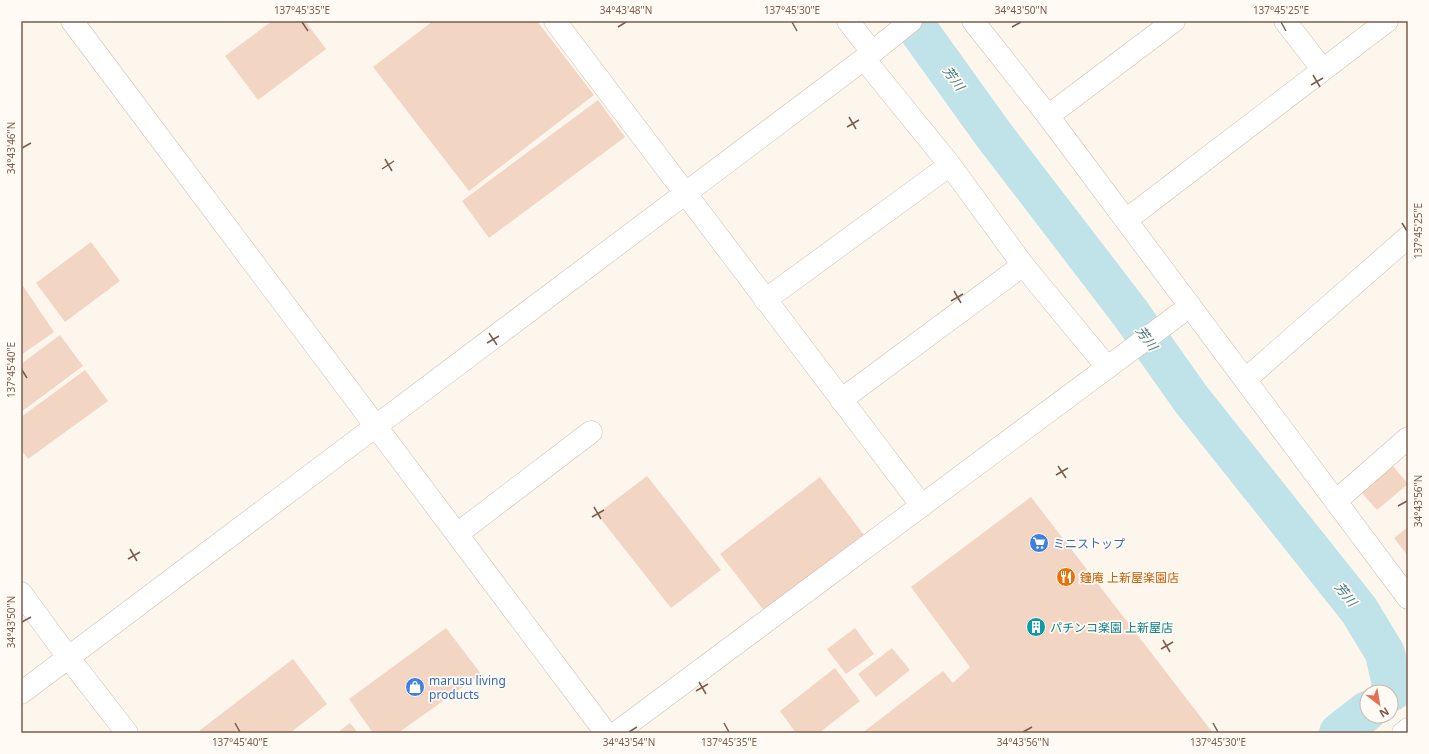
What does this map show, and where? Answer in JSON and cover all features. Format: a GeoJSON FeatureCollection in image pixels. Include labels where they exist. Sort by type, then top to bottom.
{"type":"FeatureCollection","features":[{"type":"Feature","properties":{"kind":"street"},"geometry":{"type":"LineString","coordinates":[[72,21],[606,733]]}},
{"type":"Feature","properties":{"kind":"street"},"geometry":{"type":"LineString","coordinates":[[555,21],[922,506]]}},
{"type":"Feature","properties":{"kind":"street"},"geometry":{"type":"LineString","coordinates":[[848,21],[872,52],[950,165],[1023,265],[1115,361]]}},
{"type":"Feature","properties":{"kind":"street"},"geometry":{"type":"LineString","coordinates":[[21,693],[375,425],[686,193],[911,21]]}},
{"type":"Feature","properties":{"kind":"street"},"geometry":{"type":"LineString","coordinates":[[973,21],[1048,116],[1126,220],[1183,311],[1246,379],[1337,500],[1408,598]]}},
{"type":"Feature","properties":{"kind":"street"},"geometry":{"type":"LineString","coordinates":[[1048,116],[1174,21]]}},
{"type":"Feature","properties":{"kind":"street"},"geometry":{"type":"LineString","coordinates":[[1285,21],[1323,70]]}},
{"type":"Feature","properties":{"kind":"street"},"geometry":{"type":"LineString","coordinates":[[1126,220],[1387,21]]}},
{"type":"Feature","properties":{"kind":"street"},"geometry":{"type":"LineString","coordinates":[[765,300],[950,165]]}},
{"type":"Feature","properties":{"kind":"street"},"geometry":{"type":"LineString","coordinates":[[1246,379],[1408,237]]}},
{"type":"Feature","properties":{"kind":"street"},"geometry":{"type":"LineString","coordinates":[[841,400],[1023,265]]}},
{"type":"Feature","properties":{"kind":"street"},"geometry":{"type":"LineString","coordinates":[[616,733],[1183,311]]}},
{"type":"Feature","properties":{"kind":"street"},"geometry":{"type":"LineString","coordinates":[[457,534],[591,432]]}},
{"type":"Feature","properties":{"kind":"street"},"geometry":{"type":"LineString","coordinates":[[1337,500],[1408,438]]}},
{"type":"Feature","properties":{"kind":"street"},"geometry":{"type":"LineString","coordinates":[[21,593],[68,657],[116,729]]}},
{"type":"Feature","properties":{"kind":"street"},"geometry":{"type":"LineString","coordinates":[[1403,733],[1408,729]]}},
{"type":"Feature","properties":{"kind":"building"},"geometry":{"type":"Polygon","coordinates":[[[272,21],[305,21],[326,49],[258,100],[225,56],[272,21]]]}},
{"type":"Feature","properties":{"kind":"building"},"geometry":{"type":"Polygon","coordinates":[[[433,21],[537,21],[594,95],[469,191],[373,67],[433,21]]]}},
{"type":"Feature","properties":{"kind":"building"},"geometry":{"type":"Polygon","coordinates":[[[598,100],[625,137],[489,238],[462,201],[598,100]]]}},
{"type":"Feature","properties":{"kind":"building"},"geometry":{"type":"Polygon","coordinates":[[[91,242],[120,281],[65,322],[36,283],[91,242]]]}},
{"type":"Feature","properties":{"kind":"building"},"geometry":{"type":"Polygon","coordinates":[[[21,283],[54,332],[21,355],[21,283]]]}},
{"type":"Feature","properties":{"kind":"building"},"geometry":{"type":"Polygon","coordinates":[[[60,335],[83,366],[21,412],[21,364],[60,335]]]}},
{"type":"Feature","properties":{"kind":"building"},"geometry":{"type":"Polygon","coordinates":[[[85,370],[108,401],[28,459],[21,450],[21,417],[85,370]]]}},
{"type":"Feature","properties":{"kind":"building"},"geometry":{"type":"Polygon","coordinates":[[[1392,465],[1408,484],[1377,510],[1361,492],[1392,465]]]}},
{"type":"Feature","properties":{"kind":"building"},"geometry":{"type":"Polygon","coordinates":[[[647,476],[721,570],[671,608],[597,514],[647,476]]]}},
{"type":"Feature","properties":{"kind":"building"},"geometry":{"type":"Polygon","coordinates":[[[820,477],[864,535],[765,612],[720,554],[820,477]]]}},
{"type":"Feature","properties":{"kind":"building","name":"パチンコ楽園 上新屋店"},"geometry":{"type":"Polygon","coordinates":[[[1031,497],[1213,733],[862,733],[943,671],[953,683],[970,667],[911,587],[1031,497]]]}},
{"type":"Feature","properties":{"kind":"building"},"geometry":{"type":"Polygon","coordinates":[[[1408,527],[1408,556],[1394,538],[1408,527]]]}},
{"type":"Feature","properties":{"kind":"building","name":"marusu living products"},"geometry":{"type":"Polygon","coordinates":[[[446,628],[481,674],[398,733],[373,733],[349,699],[446,628]]]}},
{"type":"Feature","properties":{"kind":"building"},"geometry":{"type":"Polygon","coordinates":[[[855,628],[874,654],[846,674],[827,649],[855,628]]]}},
{"type":"Feature","properties":{"kind":"building"},"geometry":{"type":"Polygon","coordinates":[[[892,648],[910,670],[876,697],[858,674],[892,648]]]}},
{"type":"Feature","properties":{"kind":"building"},"geometry":{"type":"Polygon","coordinates":[[[293,659],[327,704],[290,733],[201,733],[199,731],[293,659]]]}},
{"type":"Feature","properties":{"kind":"building"},"geometry":{"type":"Polygon","coordinates":[[[835,668],[860,701],[819,733],[796,733],[780,711],[835,668]]]}},
{"type":"Feature","properties":{"kind":"building"},"geometry":{"type":"Polygon","coordinates":[[[350,723],[358,733],[337,733],[350,723]]]}},
{"type":"Feature","properties":{"kind":"waterway","name":"芳川"},"geometry":{"type":"LineString","coordinates":[[912,21],[993,134],[1131,314],[1191,399],[1359,610],[1385,653],[1392,684]]}},
{"type":"Feature","properties":{"kind":"waterway"},"geometry":{"type":"LineString","coordinates":[[1339,733],[1359,717]]}},
{"type":"Feature","properties":{"kind":"place","name":"ミニストップ"},"geometry":{"type":"Point","coordinates":[1039,543]}},
{"type":"Feature","properties":{"kind":"place","name":"鐘庵 上新屋楽園店"},"geometry":{"type":"Point","coordinates":[1066,577]}},
{"type":"Feature","properties":{"kind":"place","name":"パチンコ楽園 上新屋店"},"geometry":{"type":"Point","coordinates":[1036,627]}},
{"type":"Feature","properties":{"kind":"place","name":"marusu living products"},"geometry":{"type":"Point","coordinates":[415,687]}}]}
